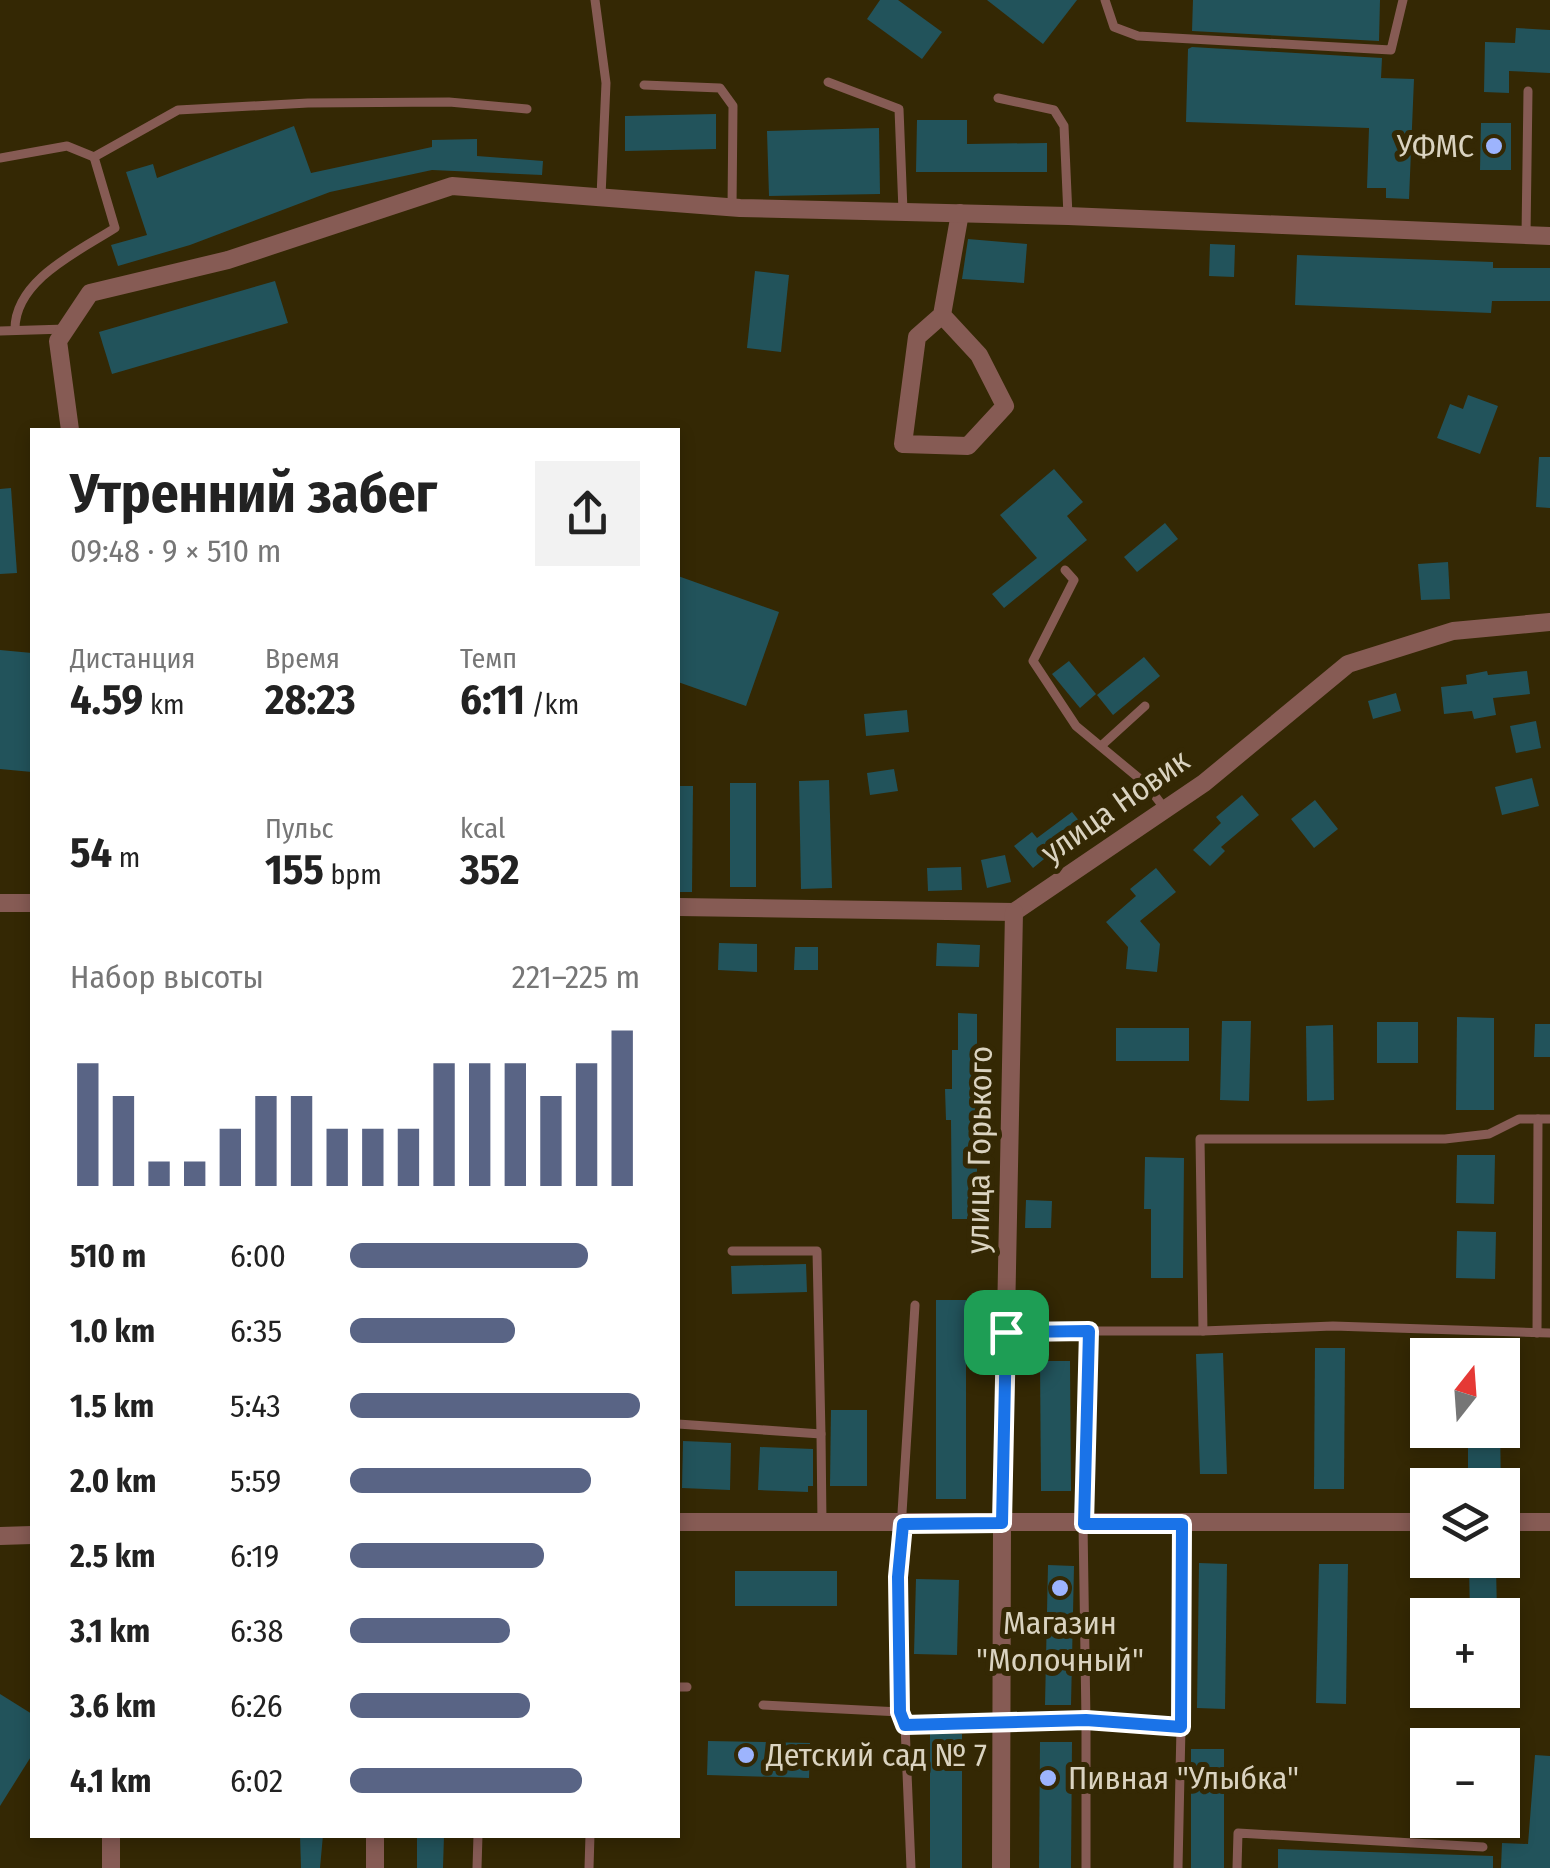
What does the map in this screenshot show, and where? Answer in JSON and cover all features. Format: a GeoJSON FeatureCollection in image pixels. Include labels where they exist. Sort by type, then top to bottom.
{"type":"FeatureCollection","features":[{"type":"Feature","properties":{"kind":"street"},"geometry":{"type":"LineString","coordinates":[[70,428],[58,341],[90,292],[228,260],[452,186],[732,208],[1068,216],[1550,236]]}},
{"type":"Feature","properties":{"kind":"street"},"geometry":{"type":"LineString","coordinates":[[942,315],[979,355],[1005,406],[968,446],[903,444],[917,337],[942,315],[960,213]]}},
{"type":"Feature","properties":{"kind":"street","name":"улица Новик"},"geometry":{"type":"LineString","coordinates":[[1014,912],[1204,783],[1348,664],[1453,631],[1550,622]]}},
{"type":"Feature","properties":{"kind":"street"},"geometry":{"type":"LineString","coordinates":[[0,903],[30,903]]}},
{"type":"Feature","properties":{"kind":"street"},"geometry":{"type":"LineString","coordinates":[[680,907],[1014,912]]}},
{"type":"Feature","properties":{"kind":"street","name":"улица Горького"},"geometry":{"type":"LineString","coordinates":[[1001,1868],[1002,1523],[1014,912]]}},
{"type":"Feature","properties":{"kind":"street"},"geometry":{"type":"LineString","coordinates":[[680,1522],[1410,1522]]}},
{"type":"Feature","properties":{"kind":"street"},"geometry":{"type":"LineString","coordinates":[[1520,1522],[1550,1522]]}},
{"type":"Feature","properties":{"kind":"street"},"geometry":{"type":"LineString","coordinates":[[0,1536],[30,1535]]}},
{"type":"Feature","properties":{"kind":"street"},"geometry":{"type":"LineString","coordinates":[[111,1868],[112,1838]]}},
{"type":"Feature","properties":{"kind":"street"},"geometry":{"type":"LineString","coordinates":[[375,1838],[375,1868]]}},
{"type":"Feature","properties":{"kind":"lane"},"geometry":{"type":"LineString","coordinates":[[596,0],[606,83],[601,197]]}},
{"type":"Feature","properties":{"kind":"lane"},"geometry":{"type":"LineString","coordinates":[[1105,0],[1114,27],[1138,36],[1391,50],[1403,0]]}},
{"type":"Feature","properties":{"kind":"lane"},"geometry":{"type":"LineString","coordinates":[[828,82],[900,109],[903,211]]}},
{"type":"Feature","properties":{"kind":"lane"},"geometry":{"type":"LineString","coordinates":[[644,85],[720,88],[733,106],[732,208]]}},
{"type":"Feature","properties":{"kind":"lane"},"geometry":{"type":"LineString","coordinates":[[1526,235],[1528,91]]}},
{"type":"Feature","properties":{"kind":"lane"},"geometry":{"type":"LineString","coordinates":[[998,98],[1054,110],[1064,126],[1068,216]]}},
{"type":"Feature","properties":{"kind":"lane"},"geometry":{"type":"LineString","coordinates":[[94,157],[178,110],[431,102],[527,108]]}},
{"type":"Feature","properties":{"kind":"lane"},"geometry":{"type":"LineString","coordinates":[[0,158],[67,146],[94,157]]}},
{"type":"Feature","properties":{"kind":"lane"},"geometry":{"type":"LineString","coordinates":[[15,329],[15,314],[33,286],[66,259],[116,228],[94,157]]}},
{"type":"Feature","properties":{"kind":"lane"},"geometry":{"type":"LineString","coordinates":[[0,330],[66,329]]}},
{"type":"Feature","properties":{"kind":"lane"},"geometry":{"type":"LineString","coordinates":[[1065,570],[1074,580],[1033,661],[1076,726],[1146,784],[1166,809]]}},
{"type":"Feature","properties":{"kind":"lane"},"geometry":{"type":"LineString","coordinates":[[1101,746],[1145,706]]}},
{"type":"Feature","properties":{"kind":"lane"},"geometry":{"type":"LineString","coordinates":[[1203,1331],[1200,1139],[1446,1139],[1489,1134],[1519,1118],[1550,1119]]}},
{"type":"Feature","properties":{"kind":"lane"},"geometry":{"type":"LineString","coordinates":[[1537,1333],[1538,1119]]}},
{"type":"Feature","properties":{"kind":"lane"},"geometry":{"type":"LineString","coordinates":[[732,1250],[817,1251],[822,1523]]}},
{"type":"Feature","properties":{"kind":"lane"},"geometry":{"type":"LineString","coordinates":[[911,1868],[905,1725],[900,1712],[898,1577],[915,1304]]}},
{"type":"Feature","properties":{"kind":"lane"},"geometry":{"type":"LineString","coordinates":[[1006,1332],[1333,1326],[1550,1333]]}},
{"type":"Feature","properties":{"kind":"lane"},"geometry":{"type":"LineString","coordinates":[[1086,1868],[1084,1524],[1089,1331]]}},
{"type":"Feature","properties":{"kind":"lane"},"geometry":{"type":"LineString","coordinates":[[680,1424],[821,1434]]}},
{"type":"Feature","properties":{"kind":"lane"},"geometry":{"type":"LineString","coordinates":[[1178,1868],[1182,1524]]}},
{"type":"Feature","properties":{"kind":"lane"},"geometry":{"type":"LineString","coordinates":[[763,1705],[900,1712]]}},
{"type":"Feature","properties":{"kind":"lane"},"geometry":{"type":"LineString","coordinates":[[905,1725],[1086,1720],[1181,1727]]}},
{"type":"Feature","properties":{"kind":"lane"},"geometry":{"type":"LineString","coordinates":[[1237,1868],[1238,1833],[1483,1847]]}},
{"type":"Feature","properties":{"kind":"lane"},"geometry":{"type":"LineString","coordinates":[[478,1838],[478,1868]]}},
{"type":"Feature","properties":{"kind":"lane"},"geometry":{"type":"LineString","coordinates":[[589,1868],[590,1838]]}},
{"type":"Feature","properties":{"kind":"building"},"geometry":{"type":"Polygon","coordinates":[[[880,0],[898,0],[942,32],[922,59],[867,19],[880,0]]]}},
{"type":"Feature","properties":{"kind":"building"},"geometry":{"type":"Polygon","coordinates":[[[987,0],[1077,0],[1043,44],[987,0]]]}},
{"type":"Feature","properties":{"kind":"building"},"geometry":{"type":"Polygon","coordinates":[[[1193,0],[1380,0],[1379,41],[1192,31],[1193,0]]]}},
{"type":"Feature","properties":{"kind":"building"},"geometry":{"type":"Polygon","coordinates":[[[1516,28],[1550,30],[1550,73],[1509,71],[1509,93],[1484,92],[1485,42],[1515,43],[1516,28]]]}},
{"type":"Feature","properties":{"kind":"building"},"geometry":{"type":"Polygon","coordinates":[[[1188,49],[1382,58],[1381,78],[1414,79],[1409,199],[1386,198],[1386,188],[1367,188],[1369,128],[1186,122],[1188,49]]]}},
{"type":"Feature","properties":{"kind":"building"},"geometry":{"type":"Polygon","coordinates":[[[716,114],[716,149],[625,151],[625,116],[716,114]]]}},
{"type":"Feature","properties":{"kind":"building"},"geometry":{"type":"Polygon","coordinates":[[[917,120],[967,120],[967,144],[1047,143],[1047,172],[916,172],[917,120]]]}},
{"type":"Feature","properties":{"kind":"building"},"geometry":{"type":"Polygon","coordinates":[[[1481,123],[1511,123],[1511,170],[1480,170],[1481,123]]]}},
{"type":"Feature","properties":{"kind":"building"},"geometry":{"type":"Polygon","coordinates":[[[294,126],[311,173],[432,147],[432,140],[477,139],[477,156],[543,161],[542,175],[432,170],[330,192],[190,245],[118,266],[111,245],[147,235],[126,172],[153,164],[157,178],[294,126]]]}},
{"type":"Feature","properties":{"kind":"building"},"geometry":{"type":"Polygon","coordinates":[[[879,128],[880,194],[769,196],[767,131],[879,128]]]}},
{"type":"Feature","properties":{"kind":"building"},"geometry":{"type":"Polygon","coordinates":[[[968,239],[1027,244],[1024,283],[962,279],[968,239]]]}},
{"type":"Feature","properties":{"kind":"building"},"geometry":{"type":"Polygon","coordinates":[[[1210,244],[1235,245],[1234,277],[1209,276],[1210,244]]]}},
{"type":"Feature","properties":{"kind":"building"},"geometry":{"type":"Polygon","coordinates":[[[1297,255],[1493,262],[1493,268],[1550,268],[1550,301],[1492,301],[1491,313],[1295,305],[1297,255]]]}},
{"type":"Feature","properties":{"kind":"building"},"geometry":{"type":"Polygon","coordinates":[[[755,271],[789,275],[781,352],[747,348],[755,271]]]}},
{"type":"Feature","properties":{"kind":"building"},"geometry":{"type":"Polygon","coordinates":[[[275,281],[288,323],[112,374],[99,332],[275,281]]]}},
{"type":"Feature","properties":{"kind":"building"},"geometry":{"type":"Polygon","coordinates":[[[1468,395],[1498,406],[1480,454],[1437,438],[1450,404],[1463,409],[1468,395]]]}},
{"type":"Feature","properties":{"kind":"building"},"geometry":{"type":"Polygon","coordinates":[[[1539,457],[1550,457],[1550,508],[1536,507],[1539,457]]]}},
{"type":"Feature","properties":{"kind":"building"},"geometry":{"type":"Polygon","coordinates":[[[1054,469],[1083,502],[1067,516],[1087,540],[1004,608],[992,594],[1037,558],[1000,515],[1054,469]]]}},
{"type":"Feature","properties":{"kind":"building"},"geometry":{"type":"Polygon","coordinates":[[[11,488],[17,573],[0,574],[0,489],[11,488]]]}},
{"type":"Feature","properties":{"kind":"building"},"geometry":{"type":"Polygon","coordinates":[[[1165,523],[1178,539],[1137,572],[1124,557],[1165,523]]]}},
{"type":"Feature","properties":{"kind":"building"},"geometry":{"type":"Polygon","coordinates":[[[1448,562],[1450,599],[1421,600],[1418,564],[1448,562]]]}},
{"type":"Feature","properties":{"kind":"building"},"geometry":{"type":"Polygon","coordinates":[[[680,577],[779,612],[746,706],[680,683],[680,577]]]}},
{"type":"Feature","properties":{"kind":"building"},"geometry":{"type":"Polygon","coordinates":[[[0,650],[30,653],[30,772],[0,769],[0,650]]]}},
{"type":"Feature","properties":{"kind":"building"},"geometry":{"type":"Polygon","coordinates":[[[1144,657],[1160,676],[1113,715],[1097,695],[1144,657]]]}},
{"type":"Feature","properties":{"kind":"building"},"geometry":{"type":"Polygon","coordinates":[[[1069,661],[1096,694],[1080,708],[1052,674],[1069,661]]]}},
{"type":"Feature","properties":{"kind":"building"},"geometry":{"type":"Polygon","coordinates":[[[1487,671],[1488,675],[1527,671],[1530,694],[1493,698],[1496,715],[1474,719],[1472,711],[1444,714],[1441,687],[1467,684],[1466,675],[1487,671]]]}},
{"type":"Feature","properties":{"kind":"building"},"geometry":{"type":"Polygon","coordinates":[[[1396,693],[1401,711],[1373,719],[1368,701],[1396,693]]]}},
{"type":"Feature","properties":{"kind":"building"},"geometry":{"type":"Polygon","coordinates":[[[907,710],[909,732],[866,736],[864,714],[907,710]]]}},
{"type":"Feature","properties":{"kind":"building"},"geometry":{"type":"Polygon","coordinates":[[[1536,721],[1541,748],[1516,753],[1510,726],[1536,721]]]}},
{"type":"Feature","properties":{"kind":"building"},"geometry":{"type":"Polygon","coordinates":[[[894,769],[898,791],[870,795],[867,773],[894,769]]]}},
{"type":"Feature","properties":{"kind":"building"},"geometry":{"type":"Polygon","coordinates":[[[1532,778],[1539,806],[1502,815],[1495,787],[1532,778]]]}},
{"type":"Feature","properties":{"kind":"building"},"geometry":{"type":"Polygon","coordinates":[[[829,780],[832,888],[801,889],[799,781],[829,780]]]}},
{"type":"Feature","properties":{"kind":"building"},"geometry":{"type":"Polygon","coordinates":[[[730,783],[756,783],[756,887],[730,887],[730,783]]]}},
{"type":"Feature","properties":{"kind":"building"},"geometry":{"type":"Polygon","coordinates":[[[680,786],[693,786],[692,892],[680,892],[680,786]]]}},
{"type":"Feature","properties":{"kind":"building"},"geometry":{"type":"Polygon","coordinates":[[[1242,795],[1259,815],[1221,847],[1225,851],[1210,866],[1193,850],[1221,823],[1216,817],[1242,795]]]}},
{"type":"Feature","properties":{"kind":"building"},"geometry":{"type":"Polygon","coordinates":[[[1315,800],[1338,829],[1314,848],[1291,819],[1315,800]]]}},
{"type":"Feature","properties":{"kind":"building"},"geometry":{"type":"Polygon","coordinates":[[[1072,812],[1089,833],[1069,848],[1065,842],[1033,868],[1014,846],[1032,832],[1037,838],[1072,812]]]}},
{"type":"Feature","properties":{"kind":"building"},"geometry":{"type":"Polygon","coordinates":[[[1005,855],[1011,882],[987,888],[981,860],[1005,855]]]}},
{"type":"Feature","properties":{"kind":"building"},"geometry":{"type":"Polygon","coordinates":[[[961,867],[962,890],[928,891],[927,868],[961,867]]]}},
{"type":"Feature","properties":{"kind":"building"},"geometry":{"type":"Polygon","coordinates":[[[1156,868],[1176,892],[1140,921],[1160,944],[1157,972],[1126,969],[1128,947],[1106,922],[1136,896],[1130,889],[1156,868]]]}},
{"type":"Feature","properties":{"kind":"building"},"geometry":{"type":"Polygon","coordinates":[[[719,943],[757,944],[757,972],[718,970],[719,943]]]}},
{"type":"Feature","properties":{"kind":"building"},"geometry":{"type":"Polygon","coordinates":[[[937,943],[980,945],[979,967],[936,966],[937,943]]]}},
{"type":"Feature","properties":{"kind":"building"},"geometry":{"type":"Polygon","coordinates":[[[795,947],[818,947],[818,970],[794,970],[795,947]]]}},
{"type":"Feature","properties":{"kind":"building"},"geometry":{"type":"Polygon","coordinates":[[[958,1013],[977,1014],[977,1219],[952,1219],[951,1120],[946,1120],[945,1089],[952,1089],[952,1050],[958,1050],[958,1013]]]}},
{"type":"Feature","properties":{"kind":"building"},"geometry":{"type":"Polygon","coordinates":[[[1457,1017],[1494,1018],[1494,1110],[1456,1110],[1457,1017]]]}},
{"type":"Feature","properties":{"kind":"building"},"geometry":{"type":"Polygon","coordinates":[[[1222,1021],[1251,1021],[1249,1101],[1220,1100],[1222,1021]]]}},
{"type":"Feature","properties":{"kind":"building"},"geometry":{"type":"Polygon","coordinates":[[[1377,1022],[1418,1022],[1418,1063],[1377,1063],[1377,1022]]]}},
{"type":"Feature","properties":{"kind":"building"},"geometry":{"type":"Polygon","coordinates":[[[1535,1024],[1550,1024],[1550,1057],[1534,1057],[1535,1024]]]}},
{"type":"Feature","properties":{"kind":"building"},"geometry":{"type":"Polygon","coordinates":[[[1333,1025],[1334,1100],[1307,1101],[1306,1026],[1333,1025]]]}},
{"type":"Feature","properties":{"kind":"building"},"geometry":{"type":"Polygon","coordinates":[[[1116,1028],[1189,1028],[1189,1061],[1116,1061],[1116,1028]]]}},
{"type":"Feature","properties":{"kind":"building"},"geometry":{"type":"Polygon","coordinates":[[[1457,1155],[1495,1155],[1494,1204],[1456,1203],[1457,1155]]]}},
{"type":"Feature","properties":{"kind":"building"},"geometry":{"type":"Polygon","coordinates":[[[1145,1157],[1184,1158],[1183,1278],[1151,1278],[1151,1209],[1144,1209],[1145,1157]]]}},
{"type":"Feature","properties":{"kind":"building"},"geometry":{"type":"Polygon","coordinates":[[[1026,1200],[1052,1201],[1051,1228],[1025,1228],[1026,1200]]]}},
{"type":"Feature","properties":{"kind":"building"},"geometry":{"type":"Polygon","coordinates":[[[1457,1231],[1496,1232],[1495,1279],[1456,1278],[1457,1231]]]}},
{"type":"Feature","properties":{"kind":"building"},"geometry":{"type":"Polygon","coordinates":[[[806,1264],[807,1292],[732,1294],[731,1266],[806,1264]]]}},
{"type":"Feature","properties":{"kind":"building"},"geometry":{"type":"Polygon","coordinates":[[[936,1300],[966,1300],[966,1499],[936,1499],[936,1300]]]}},
{"type":"Feature","properties":{"kind":"building"},"geometry":{"type":"Polygon","coordinates":[[[1315,1348],[1345,1348],[1344,1489],[1314,1489],[1315,1348]]]}},
{"type":"Feature","properties":{"kind":"building"},"geometry":{"type":"Polygon","coordinates":[[[1223,1353],[1227,1474],[1200,1474],[1196,1354],[1223,1353]]]}},
{"type":"Feature","properties":{"kind":"building"},"geometry":{"type":"Polygon","coordinates":[[[1040,1361],[1070,1361],[1071,1491],[1041,1491],[1040,1361]]]}},
{"type":"Feature","properties":{"kind":"building"},"geometry":{"type":"Polygon","coordinates":[[[831,1410],[867,1410],[867,1486],[830,1486],[831,1410]]]}},
{"type":"Feature","properties":{"kind":"building"},"geometry":{"type":"Polygon","coordinates":[[[683,1441],[731,1443],[730,1490],[682,1488],[683,1441]]]}},
{"type":"Feature","properties":{"kind":"building"},"geometry":{"type":"Polygon","coordinates":[[[760,1447],[813,1449],[813,1486],[808,1486],[808,1492],[758,1490],[760,1447]]]}},
{"type":"Feature","properties":{"kind":"building"},"geometry":{"type":"Polygon","coordinates":[[[1468,1448],[1500,1448],[1501,1468],[1468,1468],[1468,1448]]]}},
{"type":"Feature","properties":{"kind":"building"},"geometry":{"type":"Polygon","coordinates":[[[1199,1563],[1227,1564],[1225,1709],[1197,1708],[1199,1563]]]}},
{"type":"Feature","properties":{"kind":"building"},"geometry":{"type":"Polygon","coordinates":[[[1319,1564],[1348,1564],[1346,1704],[1316,1703],[1319,1564]]]}},
{"type":"Feature","properties":{"kind":"building"},"geometry":{"type":"Polygon","coordinates":[[[1048,1565],[1074,1566],[1071,1705],[1045,1705],[1048,1565]]]}},
{"type":"Feature","properties":{"kind":"building"},"geometry":{"type":"Polygon","coordinates":[[[735,1571],[837,1571],[837,1606],[735,1606],[735,1571]]]}},
{"type":"Feature","properties":{"kind":"building"},"geometry":{"type":"Polygon","coordinates":[[[1469,1578],[1496,1578],[1497,1598],[1470,1598],[1469,1578]]]}},
{"type":"Feature","properties":{"kind":"building"},"geometry":{"type":"Polygon","coordinates":[[[916,1579],[959,1580],[957,1655],[914,1654],[916,1579]]]}},
{"type":"Feature","properties":{"kind":"building"},"geometry":{"type":"Polygon","coordinates":[[[0,1694],[30,1713],[30,1758],[0,1806],[0,1694]]]}},
{"type":"Feature","properties":{"kind":"building"},"geometry":{"type":"Polygon","coordinates":[[[930,1734],[962,1734],[962,1868],[930,1868],[930,1734]]]}},
{"type":"Feature","properties":{"kind":"building"},"geometry":{"type":"Polygon","coordinates":[[[708,1741],[810,1743],[809,1778],[707,1775],[708,1741]]]}},
{"type":"Feature","properties":{"kind":"building"},"geometry":{"type":"Polygon","coordinates":[[[1040,1742],[1072,1742],[1071,1868],[1039,1868],[1040,1742]]]}},
{"type":"Feature","properties":{"kind":"building"},"geometry":{"type":"Polygon","coordinates":[[[1191,1749],[1224,1749],[1224,1868],[1191,1868],[1191,1749]]]}},
{"type":"Feature","properties":{"kind":"building"},"geometry":{"type":"Polygon","coordinates":[[[1535,1755],[1550,1756],[1550,1868],[1501,1868],[1502,1843],[1528,1844],[1535,1755]]]}},
{"type":"Feature","properties":{"kind":"building"},"geometry":{"type":"Polygon","coordinates":[[[300,1838],[323,1838],[320,1868],[301,1868],[300,1838]]]}},
{"type":"Feature","properties":{"kind":"building"},"geometry":{"type":"Polygon","coordinates":[[[417,1838],[444,1838],[443,1868],[417,1868],[417,1838]]]}},
{"type":"Feature","properties":{"kind":"building"},"geometry":{"type":"Polygon","coordinates":[[[1278,1849],[1493,1856],[1493,1868],[1278,1868],[1278,1849]]]}},
{"type":"Feature","properties":{"kind":"place","name":"УФМС"},"geometry":{"type":"Point","coordinates":[1494,146]}},
{"type":"Feature","properties":{"kind":"place","name":"Магазин \"Молочный\""},"geometry":{"type":"Point","coordinates":[1060,1588]}},
{"type":"Feature","properties":{"kind":"place","name":"Детский сад № 7"},"geometry":{"type":"Point","coordinates":[746,1755]}},
{"type":"Feature","properties":{"kind":"place","name":"Пивная \"Улыбка\""},"geometry":{"type":"Point","coordinates":[1048,1778]}},
{"type":"Feature","properties":{"kind":"route"},"geometry":{"type":"LineString","coordinates":[[1089,1331],[1084,1524],[1182,1524],[1181,1727],[1086,1720],[905,1725],[900,1712],[898,1577],[903,1524],[1002,1523],[1006,1332],[1089,1331]]}}]}
